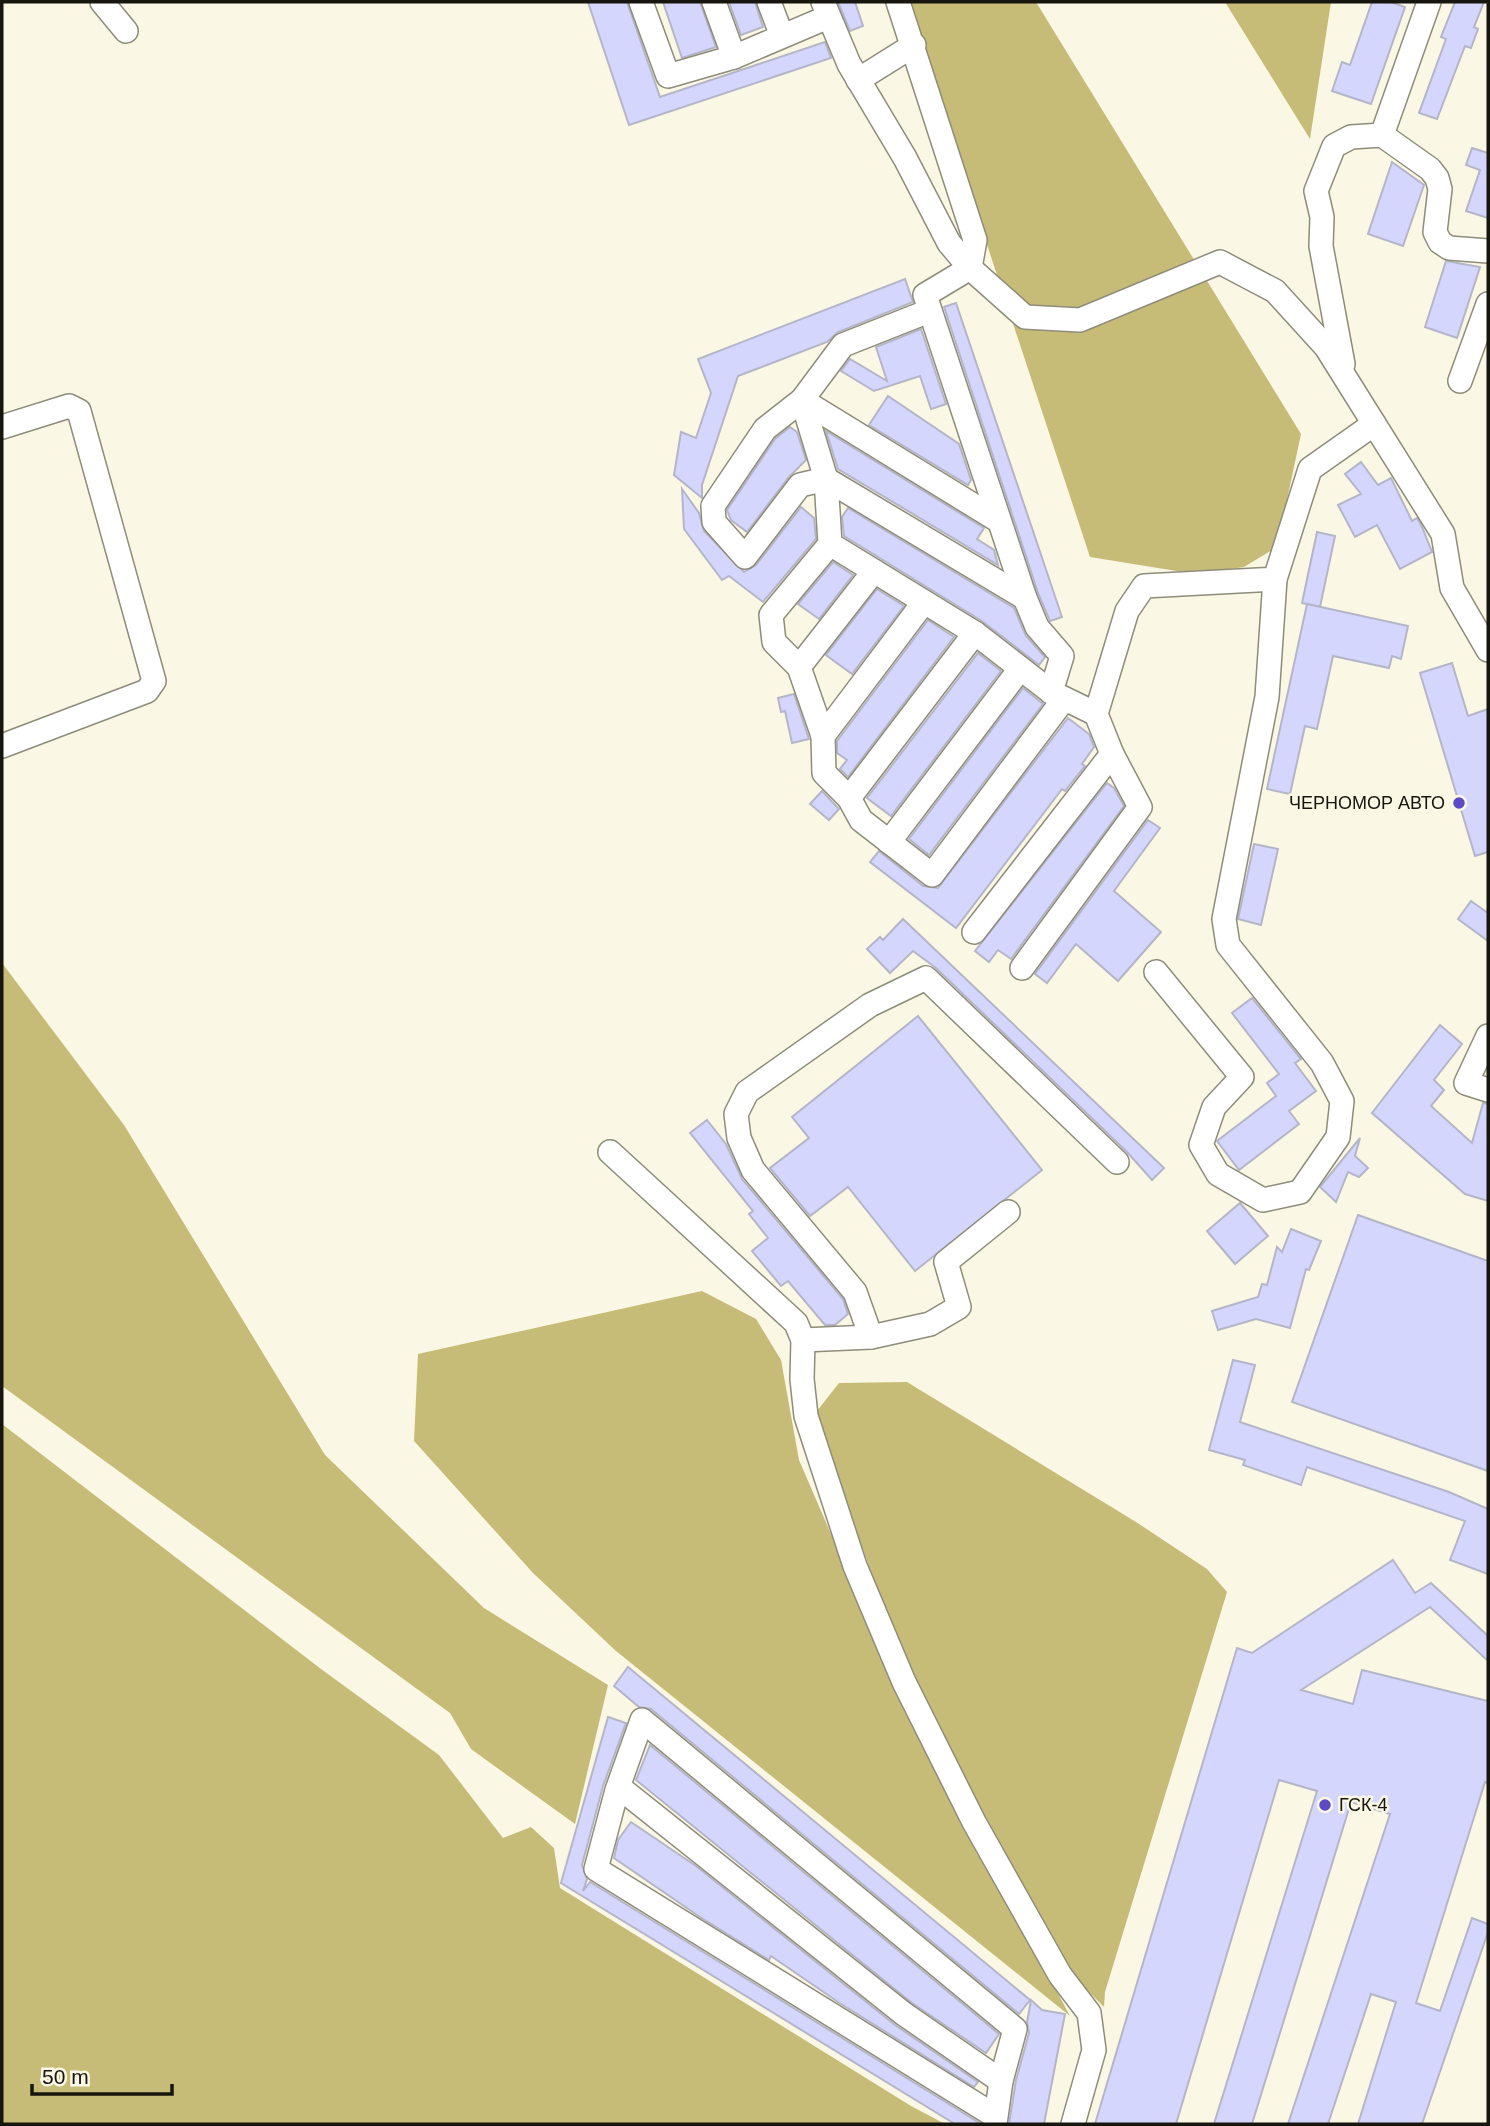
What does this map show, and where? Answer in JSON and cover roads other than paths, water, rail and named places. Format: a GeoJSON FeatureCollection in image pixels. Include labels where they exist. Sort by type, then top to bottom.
{"type":"FeatureCollection","features":[{"type":"Feature","properties":{"kind":"street"},"geometry":{"type":"LineString","coordinates":[[102,2],[126,32]]}},
{"type":"Feature","properties":{"kind":"street"},"geometry":{"type":"LineString","coordinates":[[641,2],[668,76],[734,57],[782,36],[825,9],[858,80],[905,158],[939,226],[970,268],[1025,317],[1080,320],[1220,262],[1275,291],[1326,347],[1443,534],[1452,588],[1488,650]]}},
{"type":"Feature","properties":{"kind":"street"},"geometry":{"type":"LineString","coordinates":[[714,2],[734,57]]}},
{"type":"Feature","properties":{"kind":"street"},"geometry":{"type":"LineString","coordinates":[[769,2],[782,36]]}},
{"type":"Feature","properties":{"kind":"street"},"geometry":{"type":"LineString","coordinates":[[802,400],[826,479],[830,544],[771,615],[774,642],[799,667],[822,736],[824,773],[849,798],[861,820],[932,875],[1057,696],[1062,656],[1037,627],[1025,598],[929,311],[925,295],[970,268],[975,240],[898,2]]}},
{"type":"Feature","properties":{"kind":"street"},"geometry":{"type":"LineString","coordinates":[[1382,135],[1429,2]]}},
{"type":"Feature","properties":{"kind":"street"},"geometry":{"type":"LineString","coordinates":[[858,80],[914,45]]}},
{"type":"Feature","properties":{"kind":"street"},"geometry":{"type":"LineString","coordinates":[[1347,381],[1321,246],[1322,218],[1316,191],[1334,146],[1351,137],[1382,135],[1430,169],[1437,178],[1440,189],[1436,232],[1440,243],[1448,248],[1488,250]]}},
{"type":"Feature","properties":{"kind":"street"},"geometry":{"type":"LineString","coordinates":[[929,311],[843,345],[802,400],[765,429],[713,506],[714,522],[745,557],[800,485],[826,479],[1025,598]]}},
{"type":"Feature","properties":{"kind":"street"},"geometry":{"type":"LineString","coordinates":[[1460,381],[1488,311]]}},
{"type":"Feature","properties":{"kind":"street"},"geometry":{"type":"LineString","coordinates":[[802,400],[999,521]]}},
{"type":"Feature","properties":{"kind":"street"},"geometry":{"type":"LineString","coordinates":[[2,427],[69,406],[79,411],[154,681],[147,691],[4,739]]}},
{"type":"Feature","properties":{"kind":"street"},"geometry":{"type":"LineString","coordinates":[[1156,972],[1242,1077],[1214,1107],[1201,1145],[1218,1174],[1263,1200],[1300,1192],[1338,1137],[1342,1101],[1322,1063],[1228,945],[1224,919],[1267,697],[1275,579],[1310,469],[1374,424]]}},
{"type":"Feature","properties":{"kind":"street"},"geometry":{"type":"LineString","coordinates":[[830,544],[975,633],[1057,696],[1096,714]]}},
{"type":"Feature","properties":{"kind":"street"},"geometry":{"type":"LineString","coordinates":[[799,667],[874,571]]}},
{"type":"Feature","properties":{"kind":"street"},"geometry":{"type":"LineString","coordinates":[[1022,968],[1140,807],[1112,754],[1096,714],[1127,611],[1144,586],[1275,579]]}},
{"type":"Feature","properties":{"kind":"street"},"geometry":{"type":"LineString","coordinates":[[822,736],[924,602]]}},
{"type":"Feature","properties":{"kind":"street"},"geometry":{"type":"LineString","coordinates":[[849,798],[975,633]]}},
{"type":"Feature","properties":{"kind":"street"},"geometry":{"type":"LineString","coordinates":[[889,842],[1020,669]]}},
{"type":"Feature","properties":{"kind":"street"},"geometry":{"type":"LineString","coordinates":[[974,932],[1112,754]]}},
{"type":"Feature","properties":{"kind":"street"},"geometry":{"type":"LineString","coordinates":[[871,1336],[855,1292],[753,1170],[739,1138],[736,1114],[747,1092],[870,1005],[926,978],[1117,1162]]}},
{"type":"Feature","properties":{"kind":"street"},"geometry":{"type":"LineString","coordinates":[[1488,1036],[1466,1083],[1488,1090]]}},
{"type":"Feature","properties":{"kind":"street"},"geometry":{"type":"LineString","coordinates":[[610,1152],[796,1323],[803,1340],[802,1380],[806,1416],[855,1566],[904,1682],[974,1822],[1060,1975],[1088,2013],[1094,2050],[1073,2124]]}},
{"type":"Feature","properties":{"kind":"street"},"geometry":{"type":"LineString","coordinates":[[803,1340],[871,1336],[930,1324],[959,1307],[946,1262],[1008,1212]]}},
{"type":"Feature","properties":{"kind":"street"},"geometry":{"type":"LineString","coordinates":[[642,1720],[1015,2029],[1001,2081],[995,2120],[596,1869],[619,1787],[642,1720]]}},
{"type":"Feature","properties":{"kind":"street"},"geometry":{"type":"LineString","coordinates":[[619,1787],[904,2014],[1001,2081]]}},
{"type":"Feature","properties":{"kind":"place","name":"ЧЕРНОМОР АВТО"},"geometry":{"type":"Point","coordinates":[1459,803]}},
{"type":"Feature","properties":{"kind":"place","name":"ГСК-4"},"geometry":{"type":"Point","coordinates":[1325,1805]}}]}
